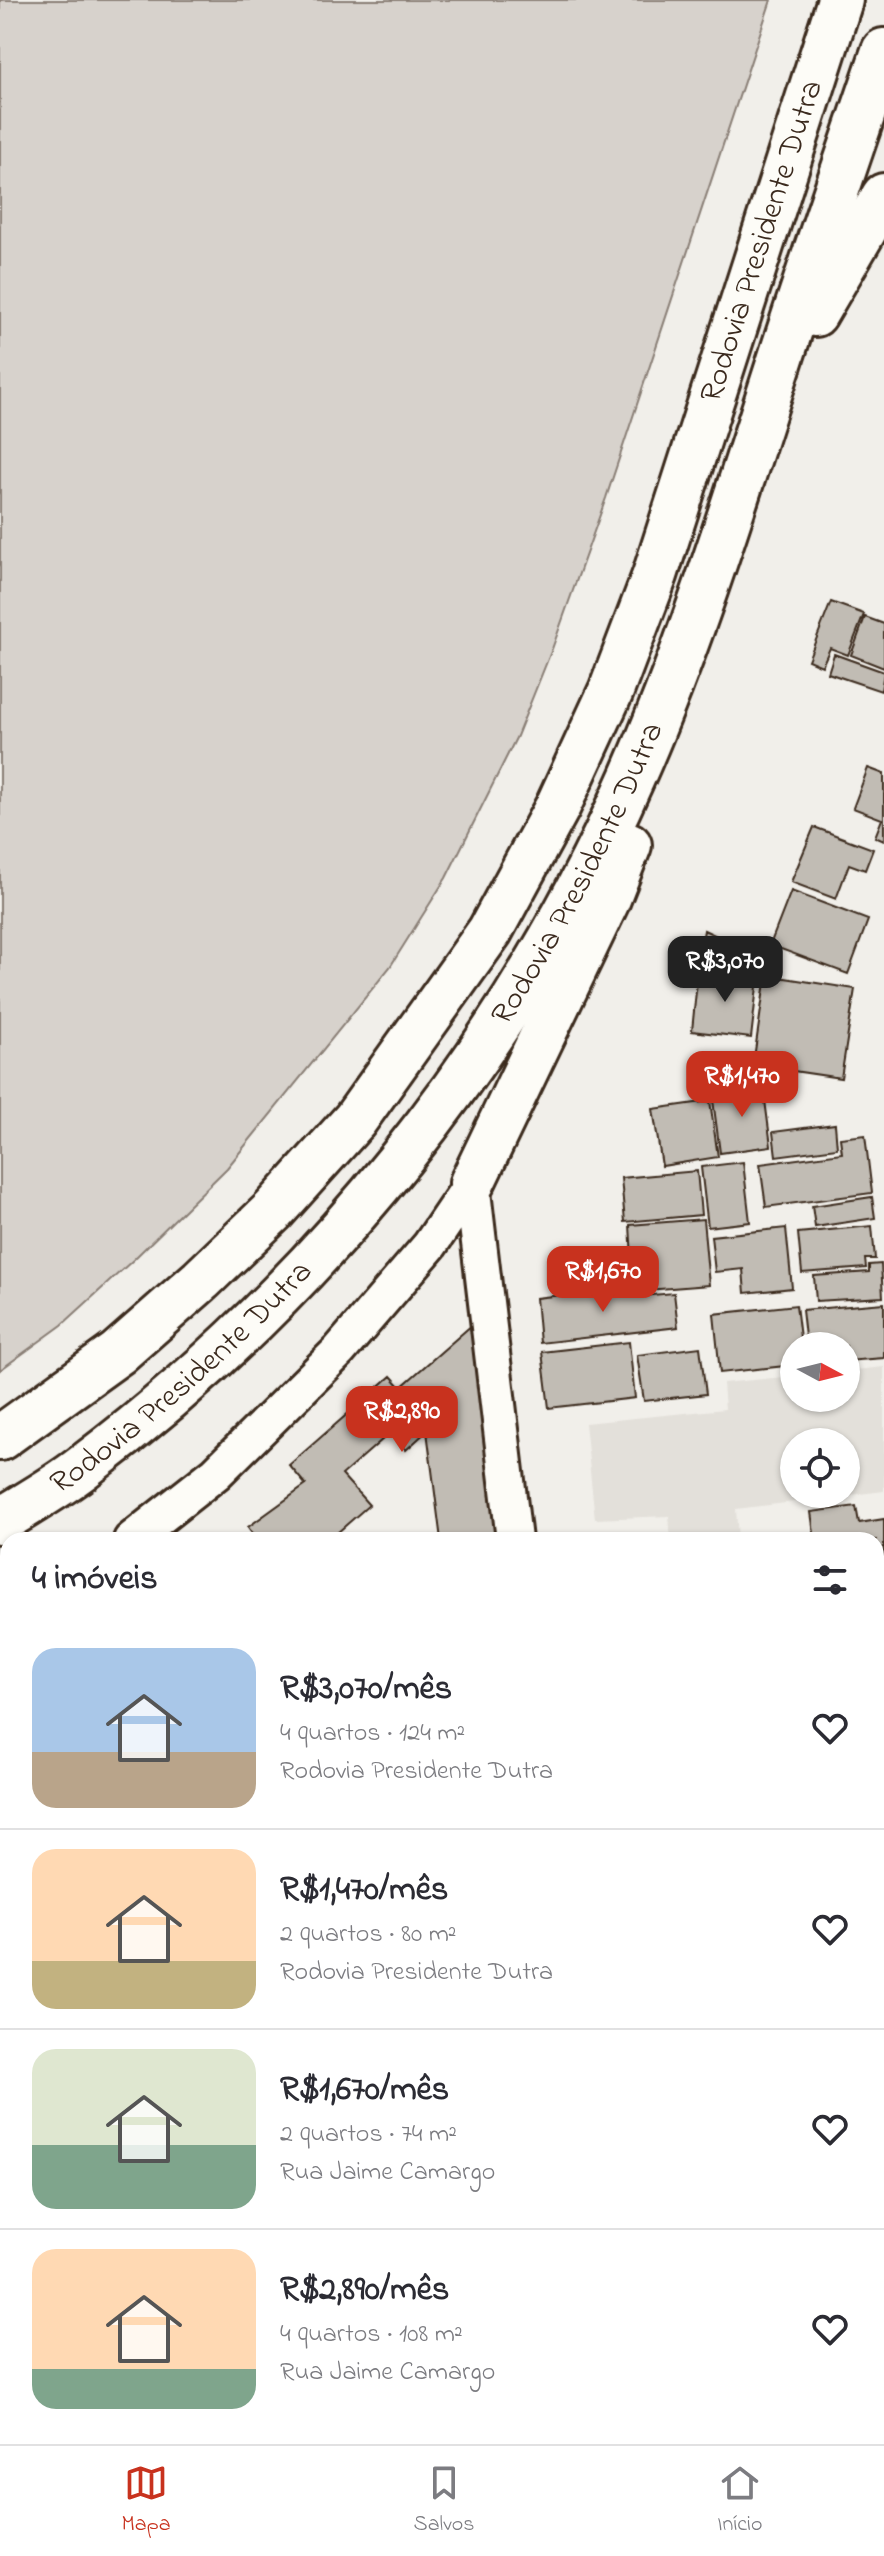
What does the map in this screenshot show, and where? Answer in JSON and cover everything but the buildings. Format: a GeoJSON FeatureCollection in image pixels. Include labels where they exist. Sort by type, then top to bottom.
{"type":"FeatureCollection","features":[{"type":"Feature","properties":{"kind":"main road","name":"Rodovia Presidente Dutra"},"geometry":{"type":"LineString","coordinates":[[0,1438],[118,1353],[273,1211],[355,1120],[490,931],[558,806],[611,691],[655,575],[840,0]]}},
{"type":"Feature","properties":{"kind":"main road","name":"Rodovia Presidente Dutra"},"geometry":{"type":"LineString","coordinates":[[0,1521],[78,1471],[173,1396],[270,1308],[361,1204],[444,1102],[505,1016],[553,937],[593,863],[633,777],[678,667],[884,51]]}},
{"type":"Feature","properties":{"kind":"main road"},"geometry":{"type":"LineString","coordinates":[[774,381],[884,196]]}},
{"type":"Feature","properties":{"kind":"main road"},"geometry":{"type":"LineString","coordinates":[[472,1183],[607,901],[651,789],[705,621],[733,505]]}},
{"type":"Feature","properties":{"kind":"street"},"geometry":{"type":"LineString","coordinates":[[141,1532],[216,1473],[339,1351],[430,1245],[472,1183]]}},
{"type":"Feature","properties":{"kind":"street"},"geometry":{"type":"LineString","coordinates":[[472,1183],[513,1532]]}},
{"type":"Feature","properties":{"kind":"shaded area"},"geometry":{"type":"Polygon","coordinates":[[[0,0],[771,0],[606,498],[552,649],[517,736],[446,878],[390,967],[227,1168],[62,1325],[0,1370],[0,0]]]}},
{"type":"Feature","properties":{"kind":"shaded area"},"geometry":{"type":"Polygon","coordinates":[[[884,1367],[884,1491],[860,1494],[860,1428],[780,1428],[780,1504],[736,1509],[737,1532],[670,1532],[669,1516],[595,1519],[585,1423],[725,1409],[723,1383],[780,1377],[780,1412],[860,1412],[860,1370],[884,1367]]]}}]}
